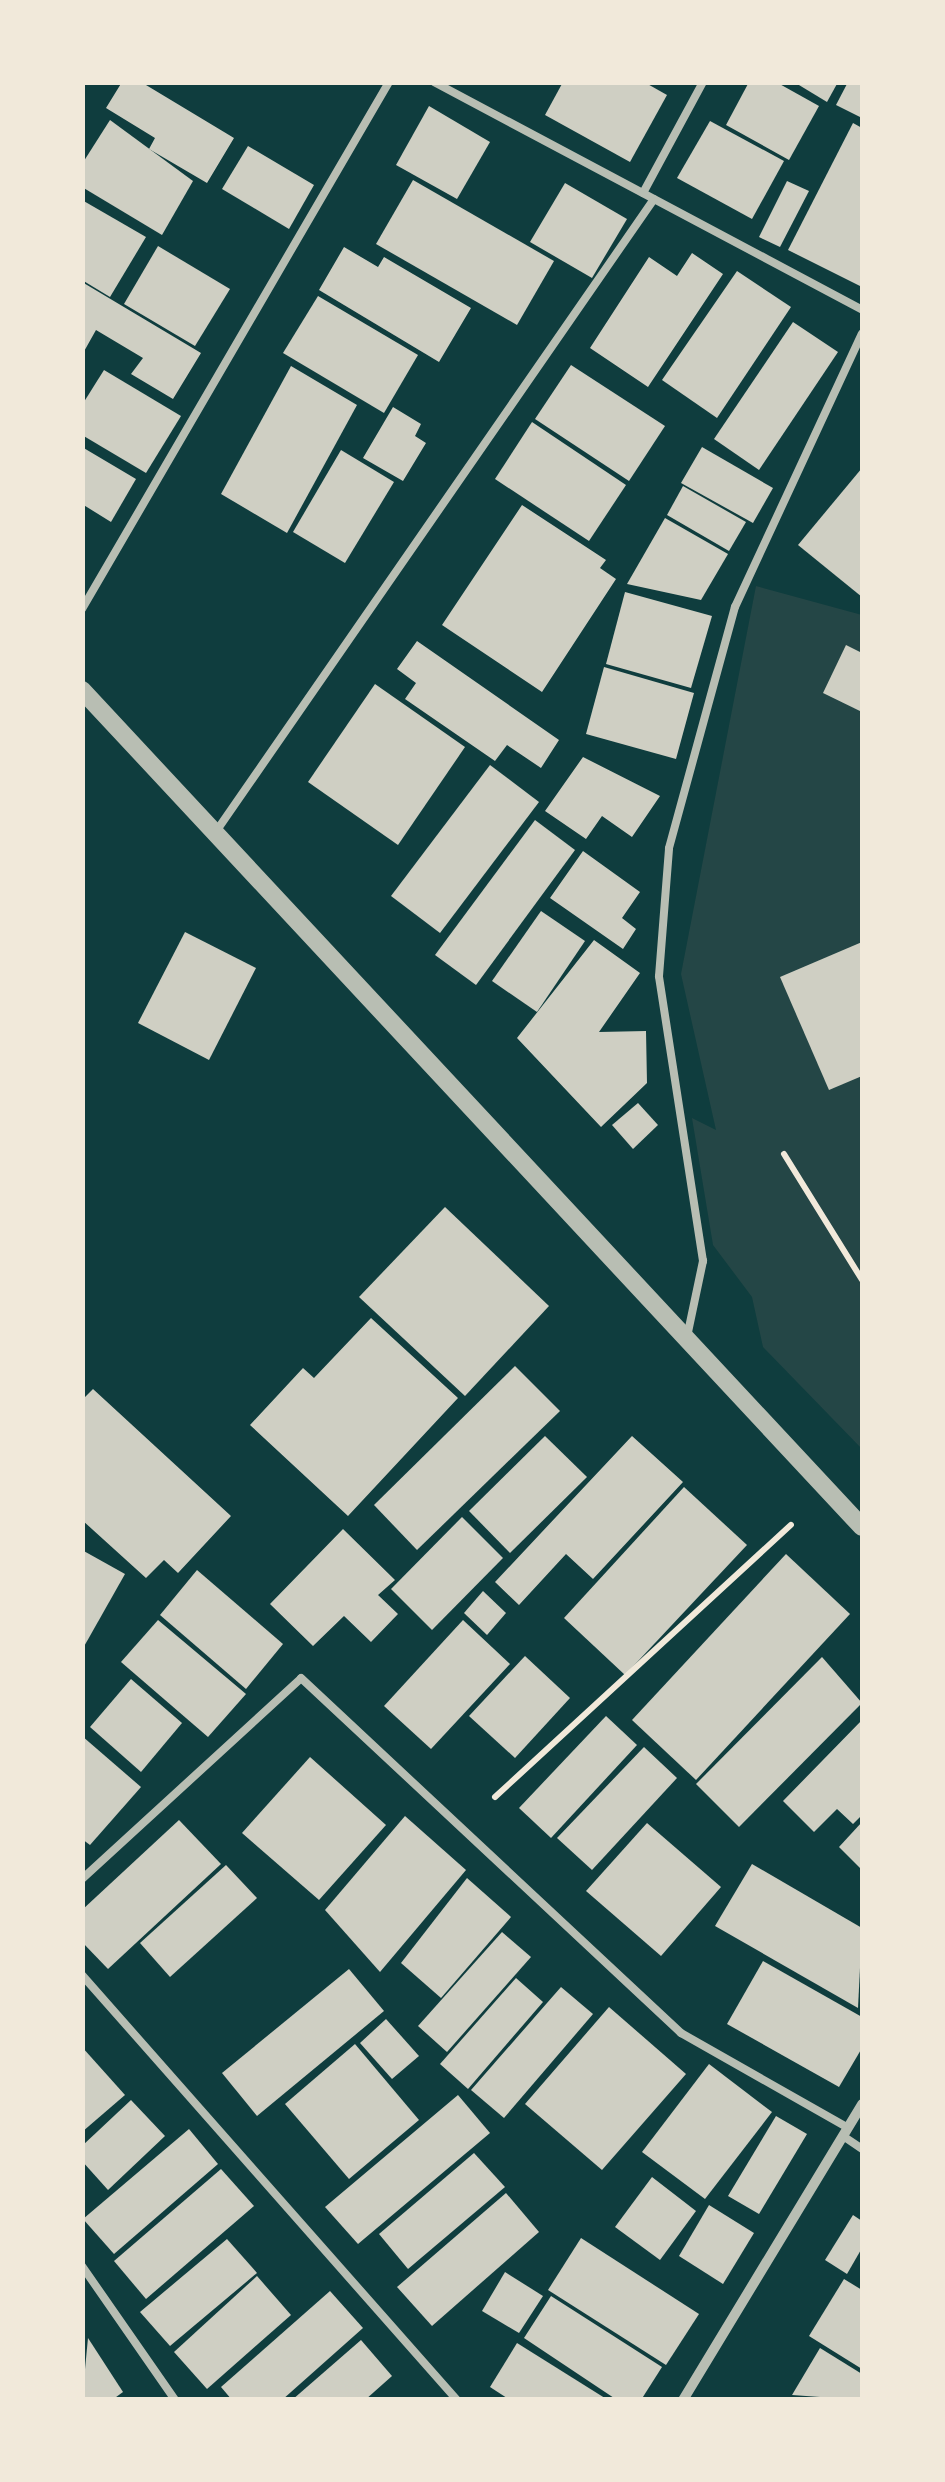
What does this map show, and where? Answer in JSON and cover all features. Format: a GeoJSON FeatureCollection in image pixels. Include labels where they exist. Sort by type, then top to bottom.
{"type":"FeatureCollection","features":[{"type":"Feature","properties":{"kind":"street"},"geometry":{"type":"LineString","coordinates":[[82,690],[862,1527]]}},
{"type":"Feature","properties":{"kind":"street"},"geometry":{"type":"LineString","coordinates":[[683,2400],[862,2104]]}},
{"type":"Feature","properties":{"kind":"lane"},"geometry":{"type":"LineString","coordinates":[[82,609],[389,82]]}},
{"type":"Feature","properties":{"kind":"lane"},"geometry":{"type":"LineString","coordinates":[[434,82],[862,310]]}},
{"type":"Feature","properties":{"kind":"lane"},"geometry":{"type":"LineString","coordinates":[[643,193],[703,82]]}},
{"type":"Feature","properties":{"kind":"lane"},"geometry":{"type":"LineString","coordinates":[[215,832],[654,200]]}},
{"type":"Feature","properties":{"kind":"lane"},"geometry":{"type":"LineString","coordinates":[[686,1340],[702,1261],[658,976],[669,848],[736,607],[862,334]]}},
{"type":"Feature","properties":{"kind":"lane"},"geometry":{"type":"LineString","coordinates":[[82,1879],[301,1678],[682,2033],[845,2132],[862,2150]]}},
{"type":"Feature","properties":{"kind":"lane"},"geometry":{"type":"LineString","coordinates":[[82,1975],[457,2400]]}},
{"type":"Feature","properties":{"kind":"lane"},"geometry":{"type":"LineString","coordinates":[[82,2266],[175,2400]]}},
{"type":"Feature","properties":{"kind":"path"},"geometry":{"type":"LineString","coordinates":[[784,1154],[862,1280]]}},
{"type":"Feature","properties":{"kind":"path"},"geometry":{"type":"LineString","coordinates":[[462,1828],[792,1524]]}},
{"type":"Feature","properties":{"kind":"shaded area"},"geometry":{"type":"Polygon","coordinates":[[[756,586],[862,615],[862,1449],[763,1347],[752,1297],[713,1245],[692,1118],[716,1130],[681,974],[756,586]]]}},
{"type":"Feature","properties":{"kind":"building"},"geometry":{"type":"Polygon","coordinates":[[[122,82],[141,82],[234,138],[207,183],[149,149],[155,138],[106,108],[122,82]]]}},
{"type":"Feature","properties":{"kind":"building"},"geometry":{"type":"Polygon","coordinates":[[[563,82],[644,82],[667,95],[630,162],[545,115],[563,82]]]}},
{"type":"Feature","properties":{"kind":"building"},"geometry":{"type":"Polygon","coordinates":[[[749,82],[776,82],[819,106],[789,160],[726,125],[749,82]]]}},
{"type":"Feature","properties":{"kind":"building"},"geometry":{"type":"Polygon","coordinates":[[[794,82],[838,82],[827,102],[794,82]]]}},
{"type":"Feature","properties":{"kind":"building"},"geometry":{"type":"Polygon","coordinates":[[[848,82],[862,82],[862,118],[836,105],[848,82]]]}},
{"type":"Feature","properties":{"kind":"building"},"geometry":{"type":"Polygon","coordinates":[[[429,106],[490,142],[457,199],[396,165],[429,106]]]}},
{"type":"Feature","properties":{"kind":"building"},"geometry":{"type":"Polygon","coordinates":[[[110,120],[193,181],[162,235],[82,187],[82,164],[110,120]]]}},
{"type":"Feature","properties":{"kind":"building"},"geometry":{"type":"Polygon","coordinates":[[[710,121],[784,161],[752,219],[677,178],[710,121]]]}},
{"type":"Feature","properties":{"kind":"building"},"geometry":{"type":"Polygon","coordinates":[[[853,123],[862,128],[862,287],[788,250],[853,123]]]}},
{"type":"Feature","properties":{"kind":"building"},"geometry":{"type":"Polygon","coordinates":[[[248,146],[314,185],[289,229],[222,189],[248,146]]]}},
{"type":"Feature","properties":{"kind":"building"},"geometry":{"type":"Polygon","coordinates":[[[413,180],[554,261],[517,325],[376,244],[413,180]]]}},
{"type":"Feature","properties":{"kind":"building"},"geometry":{"type":"Polygon","coordinates":[[[787,181],[809,191],[780,247],[759,237],[787,181]]]}},
{"type":"Feature","properties":{"kind":"building"},"geometry":{"type":"Polygon","coordinates":[[[565,183],[627,219],[592,278],[530,242],[565,183]]]}},
{"type":"Feature","properties":{"kind":"building"},"geometry":{"type":"Polygon","coordinates":[[[82,200],[146,237],[110,297],[82,280],[82,200]]]}},
{"type":"Feature","properties":{"kind":"building"},"geometry":{"type":"Polygon","coordinates":[[[158,246],[230,289],[195,346],[124,304],[158,246]]]}},
{"type":"Feature","properties":{"kind":"building"},"geometry":{"type":"Polygon","coordinates":[[[344,247],[378,267],[384,257],[471,308],[439,362],[319,290],[344,247]]]}},
{"type":"Feature","properties":{"kind":"building"},"geometry":{"type":"Polygon","coordinates":[[[692,253],[723,274],[648,387],[590,348],[649,257],[677,276],[692,253]]]}},
{"type":"Feature","properties":{"kind":"building"},"geometry":{"type":"Polygon","coordinates":[[[737,271],[791,307],[717,418],[662,380],[737,271]]]}},
{"type":"Feature","properties":{"kind":"building"},"geometry":{"type":"Polygon","coordinates":[[[82,282],[201,353],[173,399],[131,374],[143,358],[96,330],[82,355],[82,282]]]}},
{"type":"Feature","properties":{"kind":"building"},"geometry":{"type":"Polygon","coordinates":[[[318,296],[418,355],[384,413],[283,353],[318,296]]]}},
{"type":"Feature","properties":{"kind":"building"},"geometry":{"type":"Polygon","coordinates":[[[793,322],[838,352],[759,470],[714,439],[793,322]]]}},
{"type":"Feature","properties":{"kind":"building"},"geometry":{"type":"Polygon","coordinates":[[[571,365],[665,426],[629,481],[535,419],[571,365]]]}},
{"type":"Feature","properties":{"kind":"building"},"geometry":{"type":"Polygon","coordinates":[[[291,366],[357,405],[287,533],[221,494],[291,366]]]}},
{"type":"Feature","properties":{"kind":"building"},"geometry":{"type":"Polygon","coordinates":[[[104,370],[181,416],[146,473],[82,435],[82,405],[104,370]]]}},
{"type":"Feature","properties":{"kind":"building"},"geometry":{"type":"Polygon","coordinates":[[[393,407],[421,424],[415,436],[426,443],[403,481],[363,458],[393,407]]]}},
{"type":"Feature","properties":{"kind":"building"},"geometry":{"type":"Polygon","coordinates":[[[532,422],[626,485],[589,541],[495,479],[532,422]]]}},
{"type":"Feature","properties":{"kind":"building"},"geometry":{"type":"Polygon","coordinates":[[[82,447],[136,479],[111,522],[82,504],[82,447]]]}},
{"type":"Feature","properties":{"kind":"building"},"geometry":{"type":"Polygon","coordinates":[[[702,447],[773,488],[753,523],[681,483],[702,447]]]}},
{"type":"Feature","properties":{"kind":"building"},"geometry":{"type":"Polygon","coordinates":[[[341,450],[394,482],[345,563],[293,532],[341,450]]]}},
{"type":"Feature","properties":{"kind":"building"},"geometry":{"type":"Polygon","coordinates":[[[862,468],[862,597],[798,545],[862,468]]]}},
{"type":"Feature","properties":{"kind":"building"},"geometry":{"type":"Polygon","coordinates":[[[683,486],[746,522],[729,551],[667,515],[683,486]]]}},
{"type":"Feature","properties":{"kind":"building"},"geometry":{"type":"Polygon","coordinates":[[[522,505],[606,560],[600,568],[616,579],[542,692],[442,625],[522,505]]]}},
{"type":"Feature","properties":{"kind":"building"},"geometry":{"type":"Polygon","coordinates":[[[665,518],[728,554],[701,600],[627,584],[665,518]]]}},
{"type":"Feature","properties":{"kind":"building"},"geometry":{"type":"Polygon","coordinates":[[[625,592],[712,616],[691,688],[606,664],[625,592]]]}},
{"type":"Feature","properties":{"kind":"building"},"geometry":{"type":"Polygon","coordinates":[[[417,641],[559,740],[541,768],[507,745],[495,761],[405,699],[416,683],[397,669],[417,641]]]}},
{"type":"Feature","properties":{"kind":"building"},"geometry":{"type":"Polygon","coordinates":[[[846,645],[862,653],[862,712],[823,693],[846,645]]]}},
{"type":"Feature","properties":{"kind":"building"},"geometry":{"type":"Polygon","coordinates":[[[604,667],[694,693],[676,759],[586,734],[604,667]]]}},
{"type":"Feature","properties":{"kind":"building"},"geometry":{"type":"Polygon","coordinates":[[[375,684],[465,747],[398,845],[308,782],[375,684]]]}},
{"type":"Feature","properties":{"kind":"building"},"geometry":{"type":"Polygon","coordinates":[[[583,757],[660,796],[632,837],[602,816],[586,839],[545,811],[583,757]]]}},
{"type":"Feature","properties":{"kind":"building"},"geometry":{"type":"Polygon","coordinates":[[[490,765],[539,802],[440,933],[391,896],[490,765]]]}},
{"type":"Feature","properties":{"kind":"building"},"geometry":{"type":"Polygon","coordinates":[[[535,820],[575,850],[476,985],[435,955],[535,820]]]}},
{"type":"Feature","properties":{"kind":"building"},"geometry":{"type":"Polygon","coordinates":[[[583,851],[640,892],[622,918],[636,929],[623,949],[550,898],[583,851]]]}},
{"type":"Feature","properties":{"kind":"building"},"geometry":{"type":"Polygon","coordinates":[[[541,911],[585,941],[537,1012],[492,981],[541,911]]]}},
{"type":"Feature","properties":{"kind":"building"},"geometry":{"type":"Polygon","coordinates":[[[185,932],[256,968],[209,1060],[138,1023],[185,932]]]}},
{"type":"Feature","properties":{"kind":"building"},"geometry":{"type":"Polygon","coordinates":[[[594,940],[640,973],[599,1032],[646,1031],[647,1083],[601,1127],[517,1038],[594,940]]]}},
{"type":"Feature","properties":{"kind":"building"},"geometry":{"type":"Polygon","coordinates":[[[862,942],[862,1076],[829,1090],[780,977],[862,942]]]}},
{"type":"Feature","properties":{"kind":"building"},"geometry":{"type":"Polygon","coordinates":[[[638,1103],[658,1125],[633,1149],[612,1125],[638,1103]]]}},
{"type":"Feature","properties":{"kind":"building"},"geometry":{"type":"Polygon","coordinates":[[[445,1207],[549,1306],[465,1396],[359,1297],[445,1207]]]}},
{"type":"Feature","properties":{"kind":"building"},"geometry":{"type":"Polygon","coordinates":[[[371,1318],[458,1398],[348,1516],[250,1425],[303,1368],[314,1378],[371,1318]]]}},
{"type":"Feature","properties":{"kind":"building"},"geometry":{"type":"Polygon","coordinates":[[[515,1366],[560,1411],[417,1550],[374,1505],[515,1366]]]}},
{"type":"Feature","properties":{"kind":"building"},"geometry":{"type":"Polygon","coordinates":[[[93,1389],[231,1516],[178,1573],[164,1560],[146,1578],[82,1520],[82,1400],[93,1389]]]}},
{"type":"Feature","properties":{"kind":"building"},"geometry":{"type":"Polygon","coordinates":[[[545,1436],[587,1477],[510,1553],[469,1511],[545,1436]]]}},
{"type":"Feature","properties":{"kind":"building"},"geometry":{"type":"Polygon","coordinates":[[[632,1436],[683,1482],[593,1579],[566,1554],[519,1605],[495,1582],[632,1436]]]}},
{"type":"Feature","properties":{"kind":"building"},"geometry":{"type":"Polygon","coordinates":[[[684,1487],[747,1545],[625,1675],[564,1618],[684,1487]]]}},
{"type":"Feature","properties":{"kind":"building"},"geometry":{"type":"Polygon","coordinates":[[[462,1517],[503,1558],[432,1630],[391,1589],[462,1517]]]}},
{"type":"Feature","properties":{"kind":"building"},"geometry":{"type":"Polygon","coordinates":[[[343,1529],[395,1580],[378,1595],[398,1614],[371,1642],[344,1616],[313,1646],[270,1604],[343,1529]]]}},
{"type":"Feature","properties":{"kind":"building"},"geometry":{"type":"Polygon","coordinates":[[[82,1550],[125,1574],[82,1650],[82,1550]]]}},
{"type":"Feature","properties":{"kind":"building"},"geometry":{"type":"Polygon","coordinates":[[[786,1554],[850,1614],[696,1780],[632,1720],[786,1554]]]}},
{"type":"Feature","properties":{"kind":"building"},"geometry":{"type":"Polygon","coordinates":[[[197,1570],[283,1644],[246,1689],[160,1615],[197,1570]]]}},
{"type":"Feature","properties":{"kind":"building"},"geometry":{"type":"Polygon","coordinates":[[[483,1591],[506,1613],[487,1635],[464,1613],[483,1591]]]}},
{"type":"Feature","properties":{"kind":"building"},"geometry":{"type":"Polygon","coordinates":[[[158,1620],[246,1694],[208,1737],[121,1662],[158,1620]]]}},
{"type":"Feature","properties":{"kind":"building"},"geometry":{"type":"Polygon","coordinates":[[[463,1620],[510,1664],[431,1749],[384,1706],[463,1620]]]}},
{"type":"Feature","properties":{"kind":"building"},"geometry":{"type":"Polygon","coordinates":[[[525,1656],[570,1698],[515,1758],[469,1716],[525,1656]]]}},
{"type":"Feature","properties":{"kind":"building"},"geometry":{"type":"Polygon","coordinates":[[[822,1657],[862,1703],[739,1827],[696,1784],[822,1657]]]}},
{"type":"Feature","properties":{"kind":"building"},"geometry":{"type":"Polygon","coordinates":[[[131,1679],[182,1723],[141,1772],[90,1727],[131,1679]]]}},
{"type":"Feature","properties":{"kind":"building"},"geometry":{"type":"Polygon","coordinates":[[[606,1716],[637,1745],[551,1838],[519,1808],[606,1716]]]}},
{"type":"Feature","properties":{"kind":"building"},"geometry":{"type":"Polygon","coordinates":[[[862,1720],[862,1815],[853,1824],[837,1809],[814,1832],[783,1801],[862,1720]]]}},
{"type":"Feature","properties":{"kind":"building"},"geometry":{"type":"Polygon","coordinates":[[[82,1736],[141,1787],[90,1845],[82,1839],[82,1736]]]}},
{"type":"Feature","properties":{"kind":"building"},"geometry":{"type":"Polygon","coordinates":[[[644,1747],[677,1778],[592,1870],[557,1838],[644,1747]]]}},
{"type":"Feature","properties":{"kind":"building"},"geometry":{"type":"Polygon","coordinates":[[[310,1757],[386,1825],[319,1900],[242,1833],[310,1757]]]}},
{"type":"Feature","properties":{"kind":"building"},"geometry":{"type":"Polygon","coordinates":[[[405,1816],[466,1870],[380,1972],[325,1910],[405,1816]]]}},
{"type":"Feature","properties":{"kind":"building"},"geometry":{"type":"Polygon","coordinates":[[[179,1820],[221,1864],[108,1969],[82,1942],[82,1910],[179,1820]]]}},
{"type":"Feature","properties":{"kind":"building"},"geometry":{"type":"Polygon","coordinates":[[[862,1822],[862,1870],[839,1847],[862,1822]]]}},
{"type":"Feature","properties":{"kind":"building"},"geometry":{"type":"Polygon","coordinates":[[[647,1823],[721,1887],[661,1956],[586,1891],[647,1823]]]}},
{"type":"Feature","properties":{"kind":"building"},"geometry":{"type":"Polygon","coordinates":[[[752,1864],[862,1928],[858,2008],[715,1926],[752,1864]]]}},
{"type":"Feature","properties":{"kind":"building"},"geometry":{"type":"Polygon","coordinates":[[[226,1865],[257,1898],[170,1977],[140,1943],[226,1865]]]}},
{"type":"Feature","properties":{"kind":"building"},"geometry":{"type":"Polygon","coordinates":[[[467,1878],[511,1917],[441,1998],[401,1963],[467,1878]]]}},
{"type":"Feature","properties":{"kind":"building"},"geometry":{"type":"Polygon","coordinates":[[[502,1932],[531,1957],[447,2052],[418,2026],[502,1932]]]}},
{"type":"Feature","properties":{"kind":"building"},"geometry":{"type":"Polygon","coordinates":[[[763,1961],[862,2017],[862,2048],[839,2087],[727,2024],[763,1961]]]}},
{"type":"Feature","properties":{"kind":"building"},"geometry":{"type":"Polygon","coordinates":[[[349,1969],[384,2011],[257,2116],[222,2073],[349,1969]]]}},
{"type":"Feature","properties":{"kind":"building"},"geometry":{"type":"Polygon","coordinates":[[[516,1978],[543,2002],[468,2089],[440,2064],[516,1978]]]}},
{"type":"Feature","properties":{"kind":"building"},"geometry":{"type":"Polygon","coordinates":[[[561,1987],[593,2014],[504,2118],[471,2090],[561,1987]]]}},
{"type":"Feature","properties":{"kind":"building"},"geometry":{"type":"Polygon","coordinates":[[[609,2007],[686,2074],[602,2170],[525,2104],[609,2007]]]}},
{"type":"Feature","properties":{"kind":"building"},"geometry":{"type":"Polygon","coordinates":[[[386,2019],[419,2056],[392,2079],[360,2043],[386,2019]]]}},
{"type":"Feature","properties":{"kind":"building"},"geometry":{"type":"Polygon","coordinates":[[[355,2044],[419,2120],[349,2179],[285,2104],[355,2044]]]}},
{"type":"Feature","properties":{"kind":"building"},"geometry":{"type":"Polygon","coordinates":[[[82,2047],[125,2095],[82,2132],[82,2047]]]}},
{"type":"Feature","properties":{"kind":"building"},"geometry":{"type":"Polygon","coordinates":[[[709,2064],[772,2112],[705,2199],[642,2152],[709,2064]]]}},
{"type":"Feature","properties":{"kind":"building"},"geometry":{"type":"Polygon","coordinates":[[[458,2095],[490,2133],[358,2244],[325,2207],[458,2095]]]}},
{"type":"Feature","properties":{"kind":"building"},"geometry":{"type":"Polygon","coordinates":[[[131,2100],[165,2136],[108,2190],[82,2161],[82,2146],[131,2100]]]}},
{"type":"Feature","properties":{"kind":"building"},"geometry":{"type":"Polygon","coordinates":[[[776,2116],[807,2134],[759,2214],[728,2196],[776,2116]]]}},
{"type":"Feature","properties":{"kind":"building"},"geometry":{"type":"Polygon","coordinates":[[[189,2129],[218,2164],[114,2254],[83,2219],[189,2129]]]}},
{"type":"Feature","properties":{"kind":"building"},"geometry":{"type":"Polygon","coordinates":[[[474,2153],[505,2187],[408,2269],[379,2234],[474,2153]]]}},
{"type":"Feature","properties":{"kind":"building"},"geometry":{"type":"Polygon","coordinates":[[[221,2169],[254,2206],[146,2299],[114,2261],[221,2169]]]}},
{"type":"Feature","properties":{"kind":"building"},"geometry":{"type":"Polygon","coordinates":[[[652,2177],[696,2211],[660,2260],[615,2227],[652,2177]]]}},
{"type":"Feature","properties":{"kind":"building"},"geometry":{"type":"Polygon","coordinates":[[[506,2193],[539,2232],[432,2326],[397,2287],[506,2193]]]}},
{"type":"Feature","properties":{"kind":"building"},"geometry":{"type":"Polygon","coordinates":[[[709,2205],[754,2233],[723,2284],[679,2256],[709,2205]]]}},
{"type":"Feature","properties":{"kind":"building"},"geometry":{"type":"Polygon","coordinates":[[[853,2215],[862,2221],[862,2248],[847,2274],[825,2260],[853,2215]]]}},
{"type":"Feature","properties":{"kind":"building"},"geometry":{"type":"Polygon","coordinates":[[[581,2238],[699,2314],[666,2365],[548,2290],[581,2238]]]}},
{"type":"Feature","properties":{"kind":"building"},"geometry":{"type":"Polygon","coordinates":[[[227,2239],[257,2273],[170,2346],[140,2312],[227,2239]]]}},
{"type":"Feature","properties":{"kind":"building"},"geometry":{"type":"Polygon","coordinates":[[[505,2272],[543,2296],[519,2333],[482,2311],[505,2272]]]}},
{"type":"Feature","properties":{"kind":"building"},"geometry":{"type":"Polygon","coordinates":[[[257,2276],[291,2315],[207,2389],[174,2352],[257,2276]]]}},
{"type":"Feature","properties":{"kind":"building"},"geometry":{"type":"Polygon","coordinates":[[[844,2279],[862,2290],[862,2369],[809,2336],[844,2279]]]}},
{"type":"Feature","properties":{"kind":"building"},"geometry":{"type":"Polygon","coordinates":[[[330,2291],[363,2328],[282,2400],[232,2400],[221,2387],[330,2291]]]}},
{"type":"Feature","properties":{"kind":"building"},"geometry":{"type":"Polygon","coordinates":[[[551,2296],[662,2367],[641,2400],[617,2400],[524,2338],[551,2296]]]}},
{"type":"Feature","properties":{"kind":"building"},"geometry":{"type":"Polygon","coordinates":[[[88,2338],[123,2392],[112,2400],[82,2400],[88,2338]]]}},
{"type":"Feature","properties":{"kind":"building"},"geometry":{"type":"Polygon","coordinates":[[[361,2340],[392,2376],[365,2400],[292,2400],[361,2340]]]}},
{"type":"Feature","properties":{"kind":"building"},"geometry":{"type":"Polygon","coordinates":[[[517,2343],[608,2400],[510,2400],[490,2387],[517,2343]]]}},
{"type":"Feature","properties":{"kind":"building"},"geometry":{"type":"Polygon","coordinates":[[[820,2348],[862,2374],[862,2400],[792,2395],[820,2348]]]}}]}
